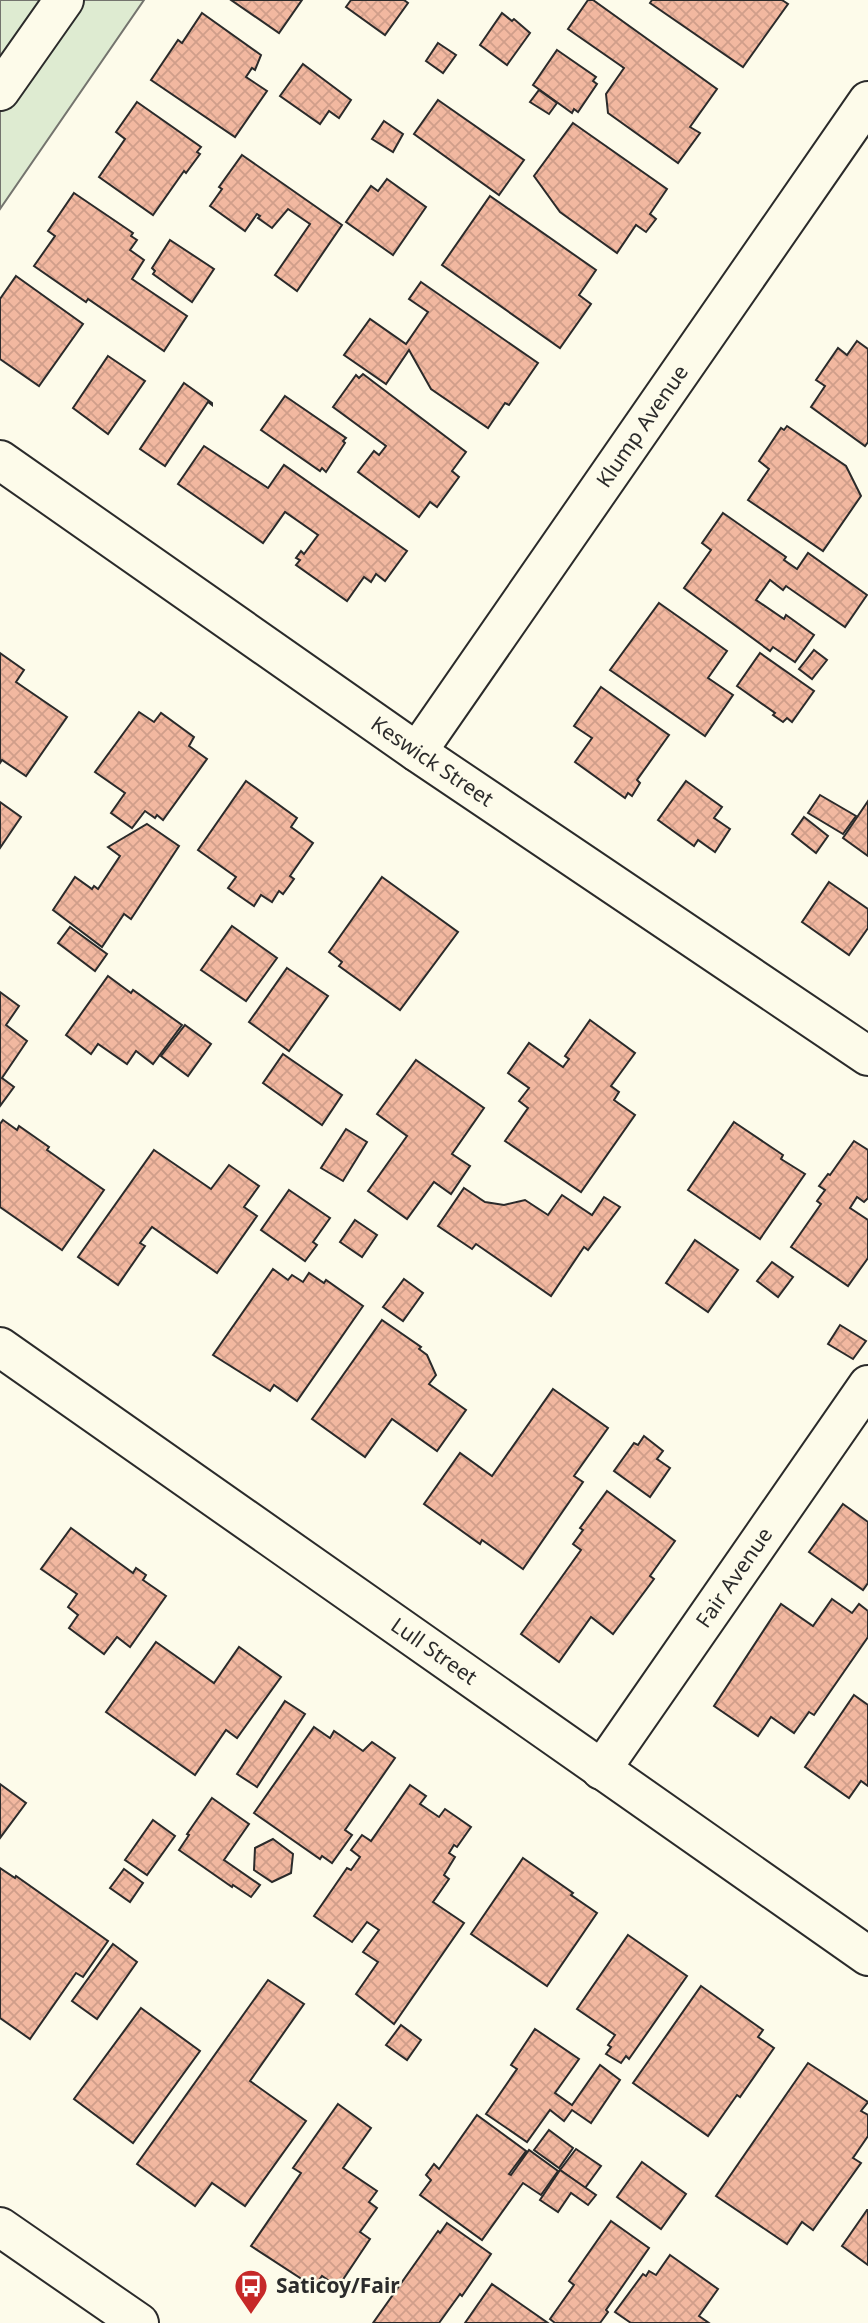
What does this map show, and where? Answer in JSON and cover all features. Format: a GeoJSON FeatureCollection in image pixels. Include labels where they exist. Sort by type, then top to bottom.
{"type":"FeatureCollection","features":[{"type":"Feature","properties":{"kind":"street"},"geometry":{"type":"LineString","coordinates":[[0,91],[64,0]]}},
{"type":"Feature","properties":{"kind":"street","name":"Klump Avenue"},"geometry":{"type":"LineString","coordinates":[[416,752],[868,101]]}},
{"type":"Feature","properties":{"kind":"street","name":"Keswick Street"},"geometry":{"type":"LineString","coordinates":[[0,460],[416,752],[868,1056]]}},
{"type":"Feature","properties":{"kind":"street","name":"Lull Street"},"geometry":{"type":"LineString","coordinates":[[0,1347],[868,1956]]}},
{"type":"Feature","properties":{"kind":"street","name":"Fair Avenue"},"geometry":{"type":"LineString","coordinates":[[601,1770],[868,1385]]}},
{"type":"Feature","properties":{"kind":"street"},"geometry":{"type":"LineString","coordinates":[[0,2227],[139,2323]]}},
{"type":"Feature","properties":{"kind":"green space"},"geometry":{"type":"Polygon","coordinates":[[[0,0],[144,0],[0,209],[0,0]]]}},
{"type":"Feature","properties":{"kind":"building"},"geometry":{"type":"Polygon","coordinates":[[[231,0],[302,0],[279,33],[231,0]]]}},
{"type":"Feature","properties":{"kind":"building"},"geometry":{"type":"Polygon","coordinates":[[[351,0],[404,0],[408,3],[385,35],[346,7],[351,0]]]}},
{"type":"Feature","properties":{"kind":"building"},"geometry":{"type":"Polygon","coordinates":[[[588,0],[593,0],[717,89],[690,127],[700,133],[678,163],[608,113],[606,94],[624,68],[568,29],[588,0]]]}},
{"type":"Feature","properties":{"kind":"building"},"geometry":{"type":"Polygon","coordinates":[[[652,0],[782,0],[788,4],[743,67],[650,3],[652,0]]]}},
{"type":"Feature","properties":{"kind":"building"},"geometry":{"type":"Polygon","coordinates":[[[202,13],[261,55],[255,70],[252,68],[246,77],[267,91],[235,137],[151,80],[178,40],[182,43],[202,13]]]}},
{"type":"Feature","properties":{"kind":"building"},"geometry":{"type":"Polygon","coordinates":[[[502,13],[530,33],[507,65],[480,45],[502,13]]]}},
{"type":"Feature","properties":{"kind":"building"},"geometry":{"type":"Polygon","coordinates":[[[438,43],[456,55],[443,73],[426,61],[438,43]]]}},
{"type":"Feature","properties":{"kind":"building"},"geometry":{"type":"Polygon","coordinates":[[[557,50],[596,77],[593,81],[597,84],[578,112],[574,109],[572,113],[533,85],[557,50]]]}},
{"type":"Feature","properties":{"kind":"building"},"geometry":{"type":"Polygon","coordinates":[[[303,64],[351,100],[339,118],[329,111],[320,124],[280,96],[303,64]]]}},
{"type":"Feature","properties":{"kind":"building"},"geometry":{"type":"Polygon","coordinates":[[[539,90],[557,103],[549,114],[530,102],[539,90]]]}},
{"type":"Feature","properties":{"kind":"building"},"geometry":{"type":"Polygon","coordinates":[[[438,100],[524,160],[499,195],[414,134],[438,100]]]}},
{"type":"Feature","properties":{"kind":"building"},"geometry":{"type":"Polygon","coordinates":[[[137,102],[201,147],[197,152],[200,154],[186,173],[184,171],[153,215],[99,177],[125,139],[116,132],[137,102]]]}},
{"type":"Feature","properties":{"kind":"building"},"geometry":{"type":"Polygon","coordinates":[[[384,121],[403,134],[393,152],[372,139],[384,121]]]}},
{"type":"Feature","properties":{"kind":"building"},"geometry":{"type":"Polygon","coordinates":[[[573,123],[667,189],[650,214],[656,219],[646,232],[636,225],[617,253],[560,212],[534,176],[573,123]]]}},
{"type":"Feature","properties":{"kind":"building"},"geometry":{"type":"Polygon","coordinates":[[[242,155],[342,225],[297,291],[275,275],[310,224],[288,209],[272,228],[258,218],[260,216],[257,214],[245,231],[210,206],[222,189],[219,187],[242,155]]]}},
{"type":"Feature","properties":{"kind":"building"},"geometry":{"type":"Polygon","coordinates":[[[387,179],[426,207],[393,255],[346,222],[371,186],[378,191],[387,179]]]}},
{"type":"Feature","properties":{"kind":"building"},"geometry":{"type":"Polygon","coordinates":[[[74,193],[133,233],[131,236],[137,240],[130,250],[144,260],[132,279],[187,316],[164,351],[34,266],[55,236],[48,231],[74,193]]]}},
{"type":"Feature","properties":{"kind":"building"},"geometry":{"type":"Polygon","coordinates":[[[490,196],[596,270],[579,295],[591,304],[560,348],[442,265],[490,196]]]}},
{"type":"Feature","properties":{"kind":"building"},"geometry":{"type":"Polygon","coordinates":[[[170,240],[214,269],[192,302],[153,274],[155,271],[152,268],[170,240]]]}},
{"type":"Feature","properties":{"kind":"building"},"geometry":{"type":"Polygon","coordinates":[[[16,276],[83,324],[39,386],[0,359],[0,299],[16,276]]]}},
{"type":"Feature","properties":{"kind":"building"},"geometry":{"type":"Polygon","coordinates":[[[421,282],[538,363],[509,405],[505,403],[488,428],[431,389],[409,350],[386,384],[344,355],[370,319],[406,344],[428,312],[409,299],[421,282]]]}},
{"type":"Feature","properties":{"kind":"building"},"geometry":{"type":"Polygon","coordinates":[[[857,341],[868,349],[868,442],[865,446],[811,407],[825,386],[816,380],[838,348],[847,355],[857,341]]]}},
{"type":"Feature","properties":{"kind":"building"},"geometry":{"type":"Polygon","coordinates":[[[108,356],[145,381],[108,434],[73,408],[108,356]]]}},
{"type":"Feature","properties":{"kind":"building"},"geometry":{"type":"Polygon","coordinates":[[[363,374],[466,452],[452,471],[459,477],[437,507],[430,502],[419,517],[358,472],[374,451],[379,455],[386,446],[333,407],[356,375],[359,378],[363,374]]]}},
{"type":"Feature","properties":{"kind":"building"},"geometry":{"type":"Polygon","coordinates":[[[184,383],[212,405],[208,402],[165,466],[140,449],[184,383]]]}},
{"type":"Feature","properties":{"kind":"building"},"geometry":{"type":"Polygon","coordinates":[[[285,396],[346,438],[326,472],[322,468],[320,471],[261,430],[285,396]]]}},
{"type":"Feature","properties":{"kind":"building"},"geometry":{"type":"Polygon","coordinates":[[[787,426],[846,466],[861,496],[823,551],[748,500],[769,469],[759,461],[781,428],[784,430],[787,426]]]}},
{"type":"Feature","properties":{"kind":"building"},"geometry":{"type":"Polygon","coordinates":[[[204,446],[268,488],[284,465],[407,551],[385,581],[376,574],[371,582],[364,577],[347,601],[296,565],[300,560],[296,558],[301,551],[304,554],[318,535],[285,512],[263,543],[178,484],[204,446]]]}},
{"type":"Feature","properties":{"kind":"building"},"geometry":{"type":"Polygon","coordinates":[[[723,513],[786,557],[784,560],[797,569],[808,553],[867,595],[845,627],[786,586],[783,590],[770,580],[756,600],[784,619],[786,615],[814,635],[795,662],[773,647],[770,651],[684,588],[711,550],[702,543],[723,513]]]}},
{"type":"Feature","properties":{"kind":"building"},"geometry":{"type":"Polygon","coordinates":[[[659,603],[727,651],[708,678],[733,695],[705,736],[610,670],[659,603]]]}},
{"type":"Feature","properties":{"kind":"building"},"geometry":{"type":"Polygon","coordinates":[[[814,650],[827,660],[812,679],[799,669],[814,650]]]}},
{"type":"Feature","properties":{"kind":"building"},"geometry":{"type":"Polygon","coordinates":[[[0,653],[24,670],[16,682],[67,717],[26,776],[2,760],[0,763],[0,653]]]}},
{"type":"Feature","properties":{"kind":"building"},"geometry":{"type":"Polygon","coordinates":[[[760,653],[814,691],[792,722],[787,718],[783,722],[773,715],[775,713],[737,686],[760,653]]]}},
{"type":"Feature","properties":{"kind":"building"},"geometry":{"type":"Polygon","coordinates":[[[601,687],[669,735],[637,780],[640,783],[632,796],[628,793],[625,798],[575,762],[592,738],[574,726],[601,687]]]}},
{"type":"Feature","properties":{"kind":"building"},"geometry":{"type":"Polygon","coordinates":[[[139,712],[154,722],[161,713],[194,737],[189,746],[207,759],[163,820],[145,811],[132,828],[111,813],[125,793],[95,772],[139,712]]]}},
{"type":"Feature","properties":{"kind":"building"},"geometry":{"type":"Polygon","coordinates":[[[246,781],[297,818],[291,827],[313,843],[290,876],[294,879],[283,894],[279,891],[272,902],[261,895],[254,906],[228,888],[236,877],[198,850],[246,781]]]}},
{"type":"Feature","properties":{"kind":"building"},"geometry":{"type":"Polygon","coordinates":[[[686,781],[722,807],[714,818],[730,829],[715,852],[698,840],[694,846],[658,820],[686,781]]]}},
{"type":"Feature","properties":{"kind":"building"},"geometry":{"type":"Polygon","coordinates":[[[820,795],[856,816],[843,834],[808,813],[820,795]]]}},
{"type":"Feature","properties":{"kind":"building"},"geometry":{"type":"Polygon","coordinates":[[[868,801],[868,856],[843,838],[868,801]]]}},
{"type":"Feature","properties":{"kind":"building"},"geometry":{"type":"Polygon","coordinates":[[[0,802],[21,817],[0,848],[0,802]]]}},
{"type":"Feature","properties":{"kind":"building"},"geometry":{"type":"Polygon","coordinates":[[[804,817],[828,836],[816,853],[792,834],[804,817]]]}},
{"type":"Feature","properties":{"kind":"building"},"geometry":{"type":"Polygon","coordinates":[[[147,824],[179,846],[131,919],[124,914],[102,947],[53,910],[75,877],[92,889],[94,886],[98,889],[120,856],[108,847],[147,824]]]}},
{"type":"Feature","properties":{"kind":"building"},"geometry":{"type":"Polygon","coordinates":[[[382,877],[458,932],[400,1010],[339,966],[342,962],[329,952],[382,877]]]}},
{"type":"Feature","properties":{"kind":"building"},"geometry":{"type":"Polygon","coordinates":[[[829,882],[868,909],[868,928],[849,955],[802,922],[829,882]]]}},
{"type":"Feature","properties":{"kind":"building"},"geometry":{"type":"Polygon","coordinates":[[[232,926],[277,958],[246,1001],[201,970],[232,926]]]}},
{"type":"Feature","properties":{"kind":"building"},"geometry":{"type":"Polygon","coordinates":[[[70,927],[107,954],[95,971],[58,943],[70,927]]]}},
{"type":"Feature","properties":{"kind":"building"},"geometry":{"type":"Polygon","coordinates":[[[287,968],[328,996],[289,1051],[249,1022],[287,968]]]}},
{"type":"Feature","properties":{"kind":"building"},"geometry":{"type":"Polygon","coordinates":[[[108,976],[131,993],[133,990],[182,1025],[153,1064],[136,1051],[127,1064],[98,1044],[91,1054],[66,1035],[108,976]]]}},
{"type":"Feature","properties":{"kind":"building"},"geometry":{"type":"Polygon","coordinates":[[[0,992],[19,1006],[6,1025],[27,1041],[2,1078],[14,1087],[0,1106],[0,992]]]}},
{"type":"Feature","properties":{"kind":"building"},"geometry":{"type":"Polygon","coordinates":[[[590,1020],[635,1053],[611,1086],[619,1092],[614,1100],[635,1115],[581,1192],[505,1141],[528,1108],[519,1101],[529,1088],[508,1073],[529,1043],[563,1067],[569,1059],[565,1056],[590,1020]]]}},
{"type":"Feature","properties":{"kind":"building"},"geometry":{"type":"Polygon","coordinates":[[[185,1025],[211,1044],[188,1076],[161,1056],[185,1025]]]}},
{"type":"Feature","properties":{"kind":"building"},"geometry":{"type":"Polygon","coordinates":[[[283,1054],[342,1095],[322,1125],[263,1083],[283,1054]]]}},
{"type":"Feature","properties":{"kind":"building"},"geometry":{"type":"Polygon","coordinates":[[[416,1060],[484,1108],[452,1154],[470,1166],[451,1194],[434,1182],[407,1219],[368,1191],[407,1136],[377,1114],[416,1060]]]}},
{"type":"Feature","properties":{"kind":"building"},"geometry":{"type":"Polygon","coordinates":[[[3,1120],[17,1130],[19,1126],[49,1147],[47,1150],[104,1190],[62,1250],[0,1207],[0,1124],[3,1120]]]}},
{"type":"Feature","properties":{"kind":"building"},"geometry":{"type":"Polygon","coordinates":[[[734,1122],[783,1155],[781,1159],[805,1174],[760,1239],[688,1190],[734,1122]]]}},
{"type":"Feature","properties":{"kind":"building"},"geometry":{"type":"Polygon","coordinates":[[[346,1129],[367,1142],[343,1181],[321,1168],[346,1129]]]}},
{"type":"Feature","properties":{"kind":"building"},"geometry":{"type":"Polygon","coordinates":[[[854,1141],[868,1150],[868,1198],[864,1202],[857,1197],[850,1208],[868,1220],[868,1258],[848,1286],[791,1247],[821,1204],[817,1201],[825,1190],[819,1186],[854,1141]]]}},
{"type":"Feature","properties":{"kind":"building"},"geometry":{"type":"Polygon","coordinates":[[[154,1150],[211,1189],[229,1165],[259,1186],[244,1207],[257,1216],[217,1273],[152,1227],[140,1243],[145,1246],[118,1285],[78,1257],[154,1150]]]}},
{"type":"Feature","properties":{"kind":"building"},"geometry":{"type":"Polygon","coordinates":[[[464,1188],[485,1202],[504,1205],[525,1200],[548,1215],[562,1195],[592,1215],[604,1197],[620,1207],[588,1250],[584,1247],[551,1296],[476,1244],[472,1249],[438,1226],[464,1188]]]}},
{"type":"Feature","properties":{"kind":"building"},"geometry":{"type":"Polygon","coordinates":[[[289,1190],[330,1218],[313,1242],[317,1245],[305,1261],[261,1230],[289,1190]]]}},
{"type":"Feature","properties":{"kind":"building"},"geometry":{"type":"Polygon","coordinates":[[[355,1220],[377,1235],[362,1257],[340,1242],[355,1220]]]}},
{"type":"Feature","properties":{"kind":"building"},"geometry":{"type":"Polygon","coordinates":[[[695,1240],[738,1270],[708,1312],[666,1283],[695,1240]]]}},
{"type":"Feature","properties":{"kind":"building"},"geometry":{"type":"Polygon","coordinates":[[[772,1262],[793,1277],[778,1297],[757,1281],[772,1262]]]}},
{"type":"Feature","properties":{"kind":"building"},"geometry":{"type":"Polygon","coordinates":[[[273,1269],[288,1280],[292,1275],[303,1282],[309,1273],[324,1283],[326,1280],[363,1306],[297,1401],[274,1385],[270,1391],[213,1355],[273,1269]]]}},
{"type":"Feature","properties":{"kind":"building"},"geometry":{"type":"Polygon","coordinates":[[[404,1279],[423,1293],[403,1321],[383,1307],[404,1279]]]}},
{"type":"Feature","properties":{"kind":"building"},"geometry":{"type":"Polygon","coordinates":[[[382,1320],[421,1347],[419,1349],[427,1355],[436,1375],[429,1384],[466,1410],[437,1451],[392,1419],[365,1457],[312,1419],[382,1320]]]}},
{"type":"Feature","properties":{"kind":"building"},"geometry":{"type":"Polygon","coordinates":[[[840,1325],[866,1341],[853,1359],[828,1344],[840,1325]]]}},
{"type":"Feature","properties":{"kind":"building"},"geometry":{"type":"Polygon","coordinates":[[[553,1389],[608,1428],[574,1476],[583,1482],[523,1569],[482,1540],[480,1544],[424,1504],[460,1453],[492,1476],[553,1389]]]}},
{"type":"Feature","properties":{"kind":"building"},"geometry":{"type":"Polygon","coordinates":[[[644,1436],[663,1451],[657,1459],[670,1468],[650,1497],[614,1471],[634,1443],[638,1445],[644,1436]]]}},
{"type":"Feature","properties":{"kind":"building"},"geometry":{"type":"Polygon","coordinates":[[[607,1491],[675,1541],[650,1576],[654,1579],[613,1634],[591,1617],[559,1662],[521,1634],[581,1550],[573,1544],[583,1530],[580,1528],[607,1491]]]}},
{"type":"Feature","properties":{"kind":"building"},"geometry":{"type":"Polygon","coordinates":[[[843,1504],[868,1522],[868,1583],[863,1590],[809,1552],[843,1504]]]}},
{"type":"Feature","properties":{"kind":"building"},"geometry":{"type":"Polygon","coordinates":[[[71,1528],[133,1573],[136,1568],[146,1575],[143,1580],[166,1596],[130,1647],[117,1637],[104,1654],[69,1628],[78,1615],[68,1607],[77,1594],[41,1569],[71,1528]]]}},
{"type":"Feature","properties":{"kind":"building"},"geometry":{"type":"Polygon","coordinates":[[[832,1599],[852,1613],[859,1604],[868,1611],[868,1637],[814,1715],[809,1712],[794,1733],[771,1717],[758,1736],[714,1706],[781,1604],[813,1626],[832,1599]]]}},
{"type":"Feature","properties":{"kind":"building"},"geometry":{"type":"Polygon","coordinates":[[[156,1642],[214,1683],[239,1647],[281,1677],[237,1738],[226,1730],[195,1775],[106,1712],[156,1642]]]}},
{"type":"Feature","properties":{"kind":"building"},"geometry":{"type":"Polygon","coordinates":[[[854,1695],[868,1705],[868,1786],[861,1781],[849,1798],[805,1767],[854,1695]]]}},
{"type":"Feature","properties":{"kind":"building"},"geometry":{"type":"Polygon","coordinates":[[[285,1701],[305,1714],[257,1787],[237,1774],[285,1701]]]}},
{"type":"Feature","properties":{"kind":"building"},"geometry":{"type":"Polygon","coordinates":[[[314,1727],[330,1738],[334,1731],[363,1751],[372,1742],[395,1758],[345,1830],[352,1835],[332,1863],[322,1856],[320,1859],[254,1813],[314,1727]]]}},
{"type":"Feature","properties":{"kind":"building"},"geometry":{"type":"Polygon","coordinates":[[[0,1784],[26,1803],[0,1838],[0,1784]]]}},
{"type":"Feature","properties":{"kind":"building"},"geometry":{"type":"Polygon","coordinates":[[[410,1785],[426,1796],[420,1804],[439,1817],[445,1809],[471,1827],[457,1847],[454,1845],[449,1853],[455,1857],[444,1875],[449,1879],[433,1902],[464,1923],[394,2024],[356,1994],[378,1962],[363,1952],[379,1930],[367,1922],[352,1942],[314,1916],[347,1868],[351,1870],[360,1857],[351,1850],[362,1835],[371,1841],[410,1785]]]}},
{"type":"Feature","properties":{"kind":"building"},"geometry":{"type":"Polygon","coordinates":[[[212,1798],[249,1824],[224,1860],[260,1885],[251,1897],[179,1850],[212,1798]]]}},
{"type":"Feature","properties":{"kind":"building"},"geometry":{"type":"Polygon","coordinates":[[[153,1820],[175,1836],[147,1875],[125,1860],[153,1820]]]}},
{"type":"Feature","properties":{"kind":"building"},"geometry":{"type":"Polygon","coordinates":[[[273,1839],[293,1854],[291,1873],[272,1882],[254,1870],[255,1848],[273,1839]]]}},
{"type":"Feature","properties":{"kind":"building"},"geometry":{"type":"Polygon","coordinates":[[[523,1858],[597,1913],[547,1986],[471,1934],[523,1858]]]}},
{"type":"Feature","properties":{"kind":"building"},"geometry":{"type":"Polygon","coordinates":[[[0,1868],[15,1878],[16,1876],[108,1941],[83,1977],[76,1973],[30,2039],[0,2018],[0,1868]]]}},
{"type":"Feature","properties":{"kind":"building"},"geometry":{"type":"Polygon","coordinates":[[[124,1869],[143,1883],[130,1902],[110,1888],[124,1869]]]}},
{"type":"Feature","properties":{"kind":"building"},"geometry":{"type":"Polygon","coordinates":[[[628,1935],[687,1976],[629,2059],[626,2056],[621,2063],[606,2054],[615,2035],[577,2009],[628,1935]]]}},
{"type":"Feature","properties":{"kind":"building"},"geometry":{"type":"Polygon","coordinates":[[[113,1944],[137,1962],[97,2019],[72,2001],[113,1944]]]}},
{"type":"Feature","properties":{"kind":"building"},"geometry":{"type":"Polygon","coordinates":[[[268,1980],[304,2004],[250,2081],[306,2121],[245,2206],[212,2183],[195,2206],[137,2164],[268,1980]]]}},
{"type":"Feature","properties":{"kind":"building"},"geometry":{"type":"Polygon","coordinates":[[[701,1986],[763,2030],[758,2037],[774,2048],[740,2097],[737,2095],[708,2136],[633,2083],[701,1986]]]}},
{"type":"Feature","properties":{"kind":"building"},"geometry":{"type":"Polygon","coordinates":[[[141,2008],[200,2051],[133,2143],[74,2099],[141,2008]]]}},
{"type":"Feature","properties":{"kind":"building"},"geometry":{"type":"Polygon","coordinates":[[[401,2025],[421,2040],[407,2060],[386,2045],[401,2025]]]}},
{"type":"Feature","properties":{"kind":"building"},"geometry":{"type":"Polygon","coordinates":[[[535,2029],[579,2059],[555,2093],[572,2105],[600,2065],[620,2080],[591,2123],[572,2110],[564,2121],[550,2110],[527,2142],[486,2114],[517,2069],[511,2065],[535,2029]]]}},
{"type":"Feature","properties":{"kind":"building"},"geometry":{"type":"Polygon","coordinates":[[[808,2063],[868,2102],[861,2111],[868,2115],[868,2136],[853,2158],[861,2163],[813,2230],[802,2222],[787,2244],[716,2196],[808,2063]]]}},
{"type":"Feature","properties":{"kind":"building"},"geometry":{"type":"Polygon","coordinates":[[[338,2104],[371,2128],[343,2168],[377,2191],[369,2202],[377,2208],[360,2232],[370,2239],[338,2287],[322,2276],[314,2287],[251,2246],[301,2173],[293,2168],[338,2104]]]}},
{"type":"Feature","properties":{"kind":"building"},"geometry":{"type":"Polygon","coordinates":[[[477,2115],[526,2151],[509,2174],[511,2175],[529,2150],[558,2171],[541,2195],[523,2183],[482,2240],[420,2195],[431,2180],[426,2175],[434,2164],[439,2169],[477,2115]]]}},
{"type":"Feature","properties":{"kind":"building"},"geometry":{"type":"Polygon","coordinates":[[[549,2130],[573,2148],[559,2168],[534,2150],[549,2130]]]}},
{"type":"Feature","properties":{"kind":"building"},"geometry":{"type":"Polygon","coordinates":[[[576,2149],[601,2166],[585,2188],[560,2170],[576,2149]]]}},
{"type":"Feature","properties":{"kind":"building"},"geometry":{"type":"Polygon","coordinates":[[[642,2162],[686,2194],[661,2229],[617,2197],[642,2162]]]}},
{"type":"Feature","properties":{"kind":"building"},"geometry":{"type":"Polygon","coordinates":[[[560,2170],[596,2195],[588,2205],[571,2193],[558,2212],[540,2200],[560,2170]]]}},
{"type":"Feature","properties":{"kind":"building"},"geometry":{"type":"Polygon","coordinates":[[[868,2210],[868,2265],[842,2246],[868,2210]]]}},
{"type":"Feature","properties":{"kind":"building"},"geometry":{"type":"Polygon","coordinates":[[[611,2221],[649,2248],[600,2323],[555,2323],[550,2319],[574,2285],[569,2281],[611,2221]]]}},
{"type":"Feature","properties":{"kind":"building"},"geometry":{"type":"Polygon","coordinates":[[[447,2223],[491,2254],[462,2296],[460,2294],[439,2323],[373,2323],[438,2231],[440,2233],[447,2223]]]}},
{"type":"Feature","properties":{"kind":"building"},"geometry":{"type":"Polygon","coordinates":[[[670,2255],[718,2289],[699,2316],[709,2323],[631,2323],[615,2312],[643,2274],[646,2276],[649,2271],[656,2275],[670,2255]]]}},
{"type":"Feature","properties":{"kind":"building"},"geometry":{"type":"Polygon","coordinates":[[[492,2284],[548,2323],[465,2323],[492,2284]]]}},
{"type":"Feature","properties":{"kind":"place","name":"Saticoy/Fair"},"geometry":{"type":"Point","coordinates":[251,2316]}}]}
